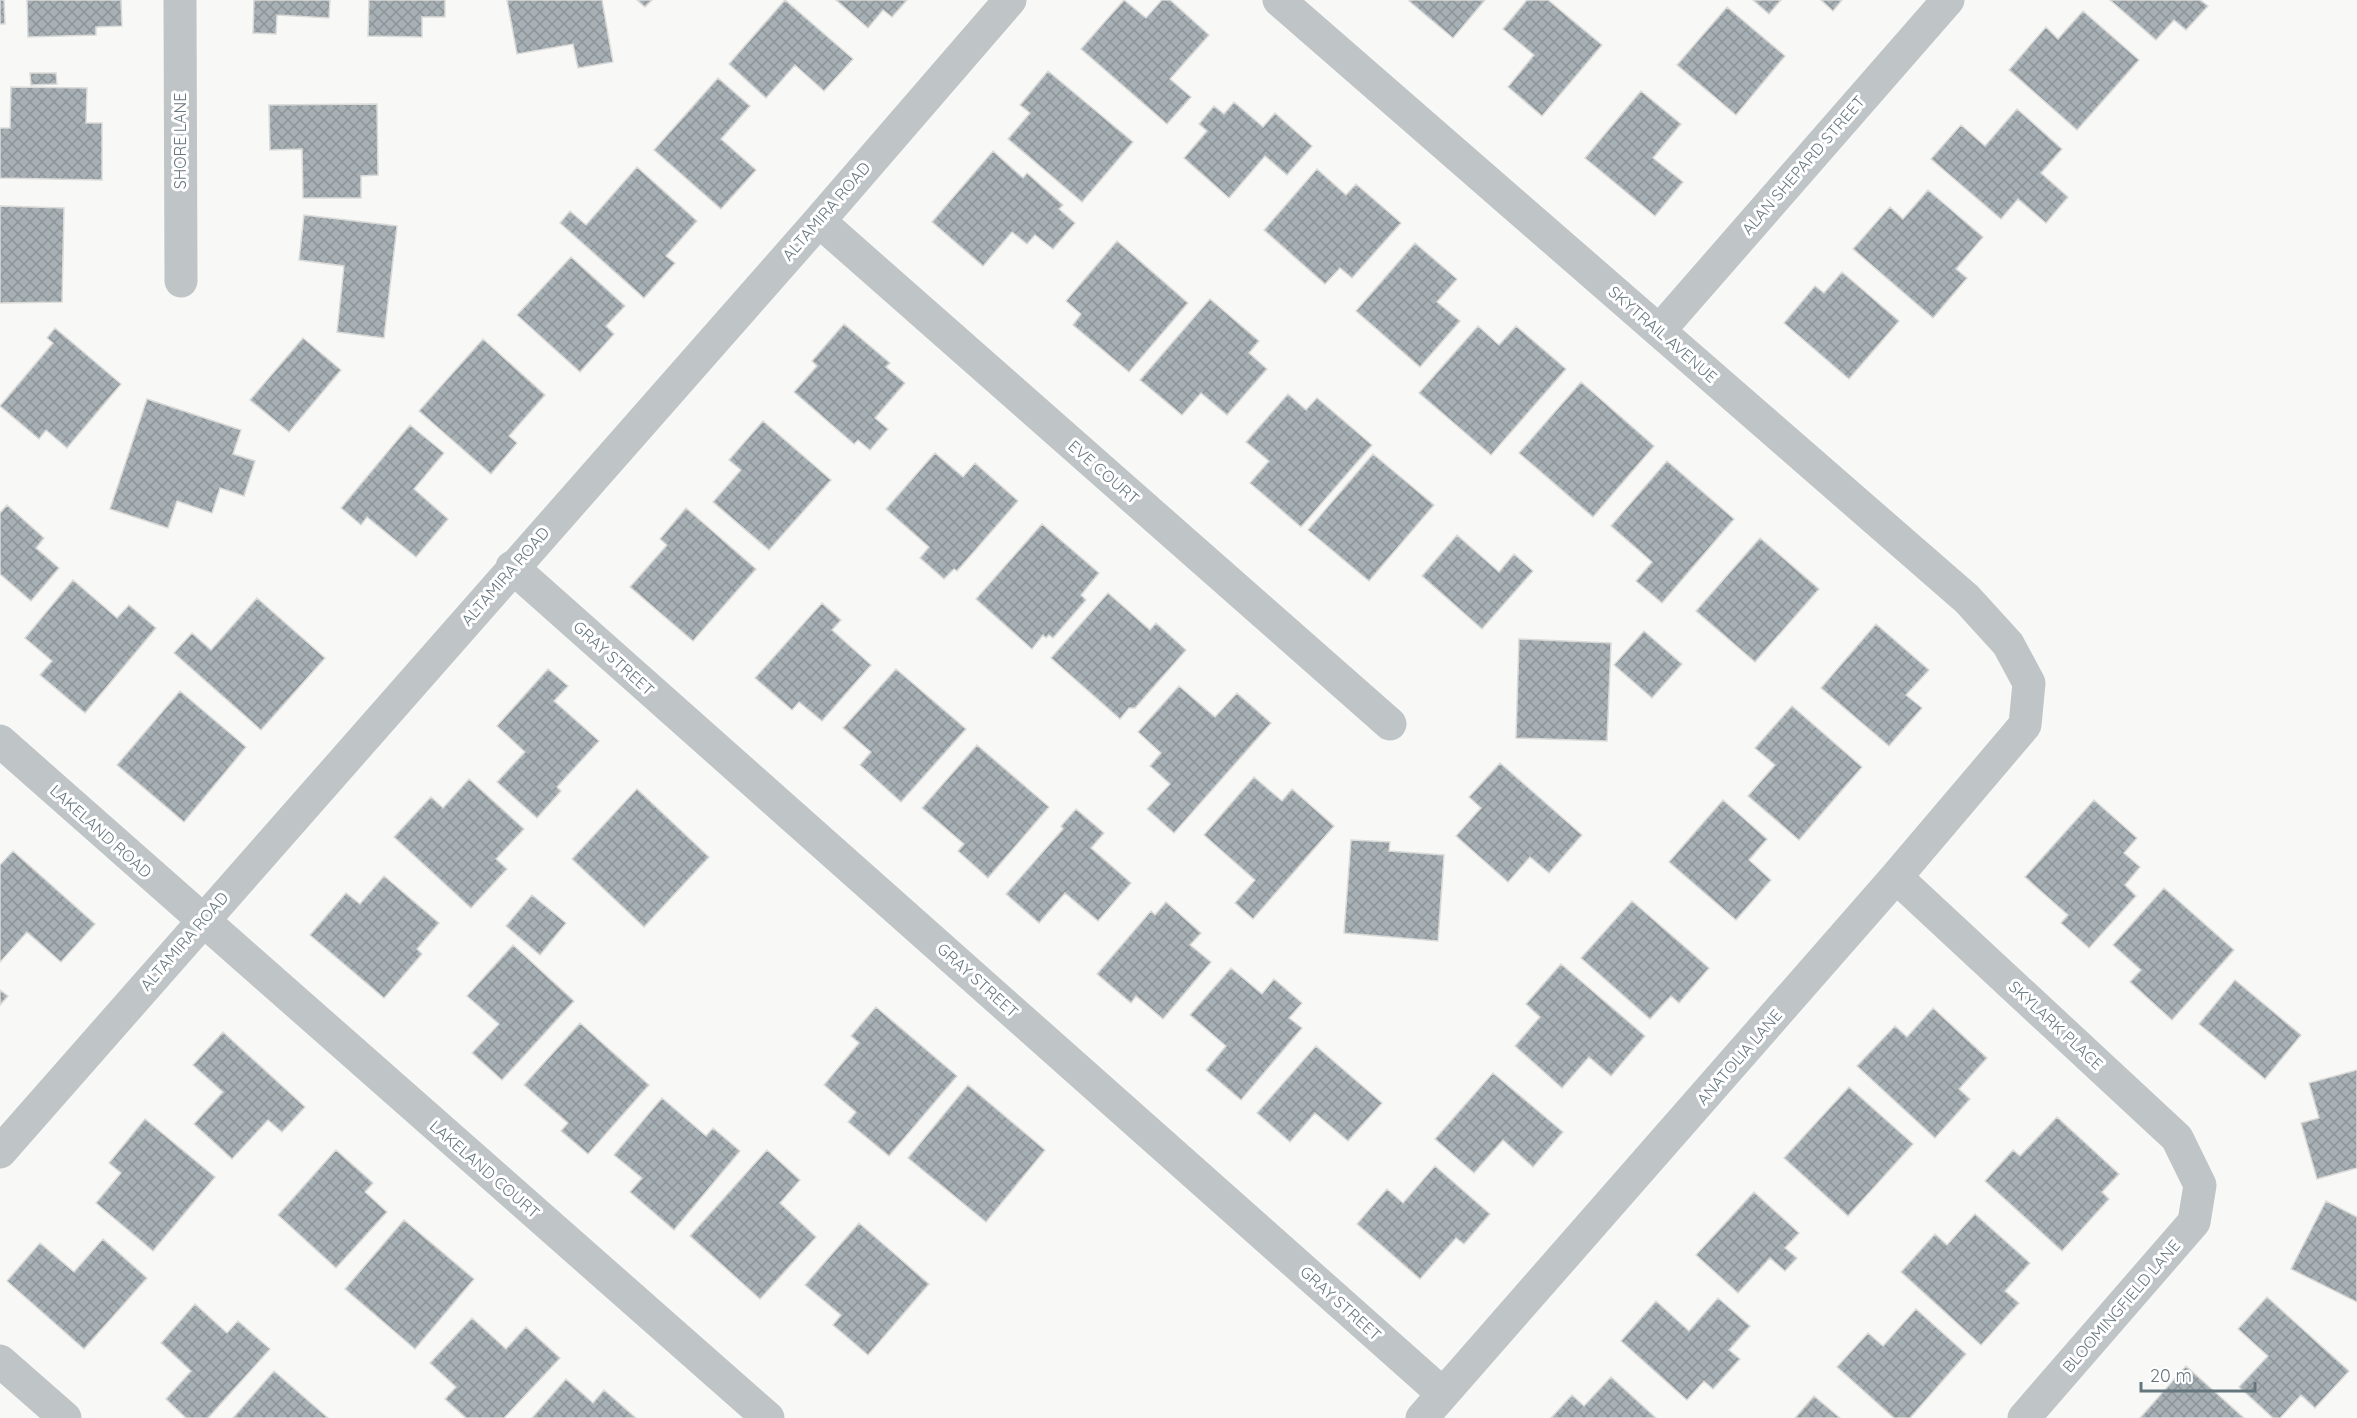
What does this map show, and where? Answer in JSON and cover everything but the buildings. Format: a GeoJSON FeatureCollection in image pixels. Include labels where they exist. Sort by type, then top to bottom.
{"type":"FeatureCollection","features":[{"type":"Feature","properties":{"kind":"street","name":"SHORE LANE"},"geometry":{"type":"LineString","coordinates":[[180,0],[181,281]]}},
{"type":"Feature","properties":{"kind":"street","name":"ALTAMIRA ROAD"},"geometry":{"type":"LineString","coordinates":[[0,1152],[512,567],[819,221],[1010,0]]}},
{"type":"Feature","properties":{"kind":"street","name":"SKYTRAIL AVENUE"},"geometry":{"type":"LineString","coordinates":[[1279,0],[1967,599],[2008,644],[2030,683]]}},
{"type":"Feature","properties":{"kind":"street","name":"ALAN SHEPARD STREET"},"geometry":{"type":"LineString","coordinates":[[1659,331],[1948,0]]}},
{"type":"Feature","properties":{"kind":"street","name":"EVE COURT"},"geometry":{"type":"LineString","coordinates":[[819,221],[1390,724]]}},
{"type":"Feature","properties":{"kind":"street","name":"GRAY STREET"},"geometry":{"type":"LineString","coordinates":[[512,567],[1443,1394]]}},
{"type":"Feature","properties":{"kind":"street","name":"ANATOLIA LANE"},"geometry":{"type":"LineString","coordinates":[[1422,1418],[1896,877],[2025,726],[2030,683]]}},
{"type":"Feature","properties":{"kind":"street","name":"LAKELAND ROAD"},"geometry":{"type":"LineString","coordinates":[[0,741],[202,920]]}},
{"type":"Feature","properties":{"kind":"street","name":"SKYLARK PLACE"},"geometry":{"type":"LineString","coordinates":[[1896,877],[2177,1138],[2200,1185]]}},
{"type":"Feature","properties":{"kind":"street","name":"LAKELAND COURT"},"geometry":{"type":"LineString","coordinates":[[202,920],[768,1418]]}},
{"type":"Feature","properties":{"kind":"street","name":"BLOOMINGFIELD LANE"},"geometry":{"type":"LineString","coordinates":[[2024,1418],[2194,1222],[2200,1185]]}},
{"type":"Feature","properties":{"kind":"street"},"geometry":{"type":"LineString","coordinates":[[0,1361],[64,1418]]}}]}
